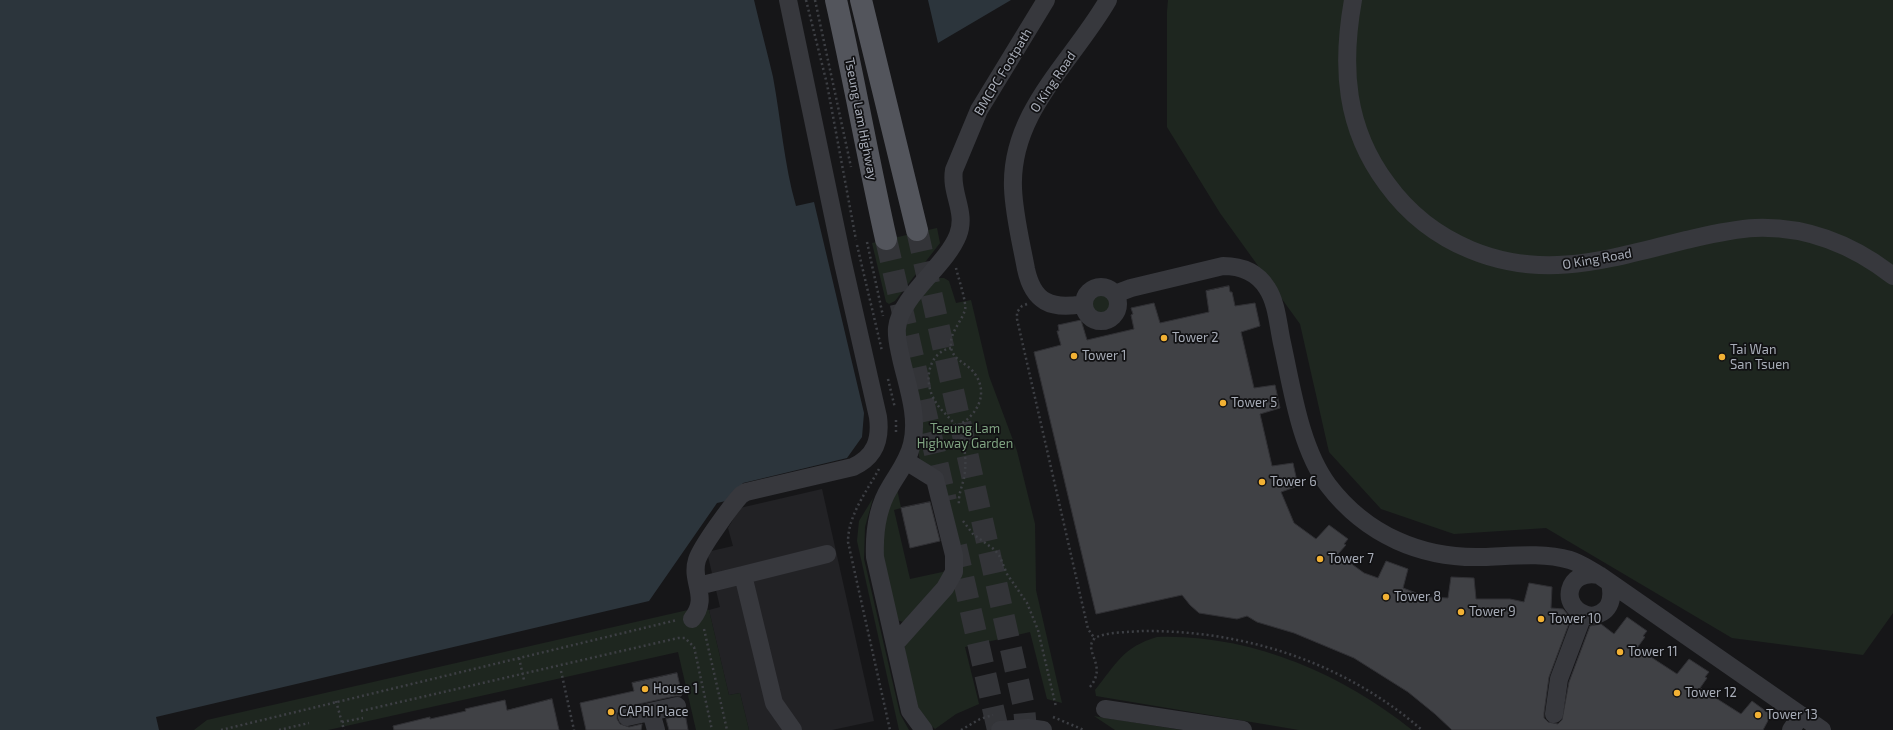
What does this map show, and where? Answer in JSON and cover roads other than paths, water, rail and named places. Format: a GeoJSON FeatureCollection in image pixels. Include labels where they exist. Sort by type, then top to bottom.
{"type":"FeatureCollection","features":[{"type":"Feature","properties":{"kind":"main road","name":"Tseung Lam Highway"},"geometry":{"type":"LineString","coordinates":[[836,0],[886,239]]}},
{"type":"Feature","properties":{"kind":"main road","name":"Tseung Lam Highway"},"geometry":{"type":"LineString","coordinates":[[861,0],[916,230]]}},
{"type":"Feature","properties":{"kind":"street"},"geometry":{"type":"LineString","coordinates":[[692,619],[697,613],[700,604],[695,573],[697,559],[741,495],[746,492],[853,467],[863,463],[870,456],[878,436],[878,417],[843,263],[788,0]]}},
{"type":"Feature","properties":{"kind":"street","name":"BMCPC Footpath"},"geometry":{"type":"LineString","coordinates":[[924,730],[910,711],[875,557],[874,543],[883,501],[906,461],[912,444],[915,427],[897,336],[898,321],[904,307],[949,250],[958,235],[961,217],[952,180],[954,170],[978,110],[1046,0]]}},
{"type":"Feature","properties":{"kind":"street","name":"O King Road"},"geometry":{"type":"LineString","coordinates":[[1083,304],[1069,307],[1058,306],[1041,299],[1029,297],[1028,278],[1015,208],[1013,175],[1016,151],[1024,128],[1036,103],[1087,33],[1108,0]]}},
{"type":"Feature","properties":{"kind":"street","name":"O King Road"},"geometry":{"type":"LineString","coordinates":[[1353,0],[1347,43],[1346,73],[1350,102],[1363,143],[1382,178],[1403,204],[1429,226],[1464,247],[1506,262],[1534,266],[1563,266],[1606,260],[1722,232],[1754,228],[1781,229],[1818,236],[1841,244],[1865,256],[1893,276]]}},
{"type":"Feature","properties":{"kind":"street"},"geometry":{"type":"LineString","coordinates":[[1115,294],[1131,288],[1223,266],[1238,267],[1251,272],[1262,281],[1273,300],[1300,420],[1313,460],[1328,484],[1346,506],[1368,525],[1392,540],[1420,550],[1448,556],[1552,556],[1572,560],[1605,579],[1822,730]]}},
{"type":"Feature","properties":{"kind":"street"},"geometry":{"type":"LineString","coordinates":[[1096,287],[1107,287],[1115,294],[1118,305],[1117,310],[1107,328],[1100,321],[1091,318],[1087,314],[1083,304],[1087,293],[1096,287]]}},
{"type":"Feature","properties":{"kind":"street"},"geometry":{"type":"LineString","coordinates":[[895,644],[950,581],[955,563],[935,479],[906,461]]}},
{"type":"Feature","properties":{"kind":"street"},"geometry":{"type":"LineString","coordinates":[[698,586],[827,554]]}},
{"type":"Feature","properties":{"kind":"street"},"geometry":{"type":"LineString","coordinates":[[1592,574],[1605,579],[1612,594],[1608,607],[1597,615],[1582,615],[1572,605],[1570,590],[1573,584],[1584,575],[1592,574]]}},
{"type":"Feature","properties":{"kind":"street"},"geometry":{"type":"LineString","coordinates":[[743,575],[774,703],[792,730]]}},
{"type":"Feature","properties":{"kind":"street"},"geometry":{"type":"LineString","coordinates":[[1554,714],[1559,679],[1582,615]]}},
{"type":"Feature","properties":{"kind":"street"},"geometry":{"type":"LineString","coordinates":[[627,717],[677,706]]}},
{"type":"Feature","properties":{"kind":"street"},"geometry":{"type":"LineString","coordinates":[[1105,709],[1244,730]]}},
{"type":"Feature","properties":{"kind":"street"},"geometry":{"type":"LineString","coordinates":[[651,712],[656,730]]}},
{"type":"Feature","properties":{"kind":"street"},"geometry":{"type":"LineString","coordinates":[[1791,730],[1801,715]]}},
{"type":"Feature","properties":{"kind":"street"},"geometry":{"type":"LineString","coordinates":[[1000,730],[1017,728],[1043,730]]}},
{"type":"Feature","properties":{"kind":"tunnel"},"geometry":{"type":"LineString","coordinates":[[917,230],[1024,707],[1026,730]]}},
{"type":"Feature","properties":{"kind":"tunnel"},"geometry":{"type":"LineString","coordinates":[[886,239],[946,501]]}},
{"type":"Feature","properties":{"kind":"tunnel"},"geometry":{"type":"LineString","coordinates":[[956,546],[998,730]]}},
{"type":"Feature","properties":{"kind":"place","name":"Tower 2"},"geometry":{"type":"Point","coordinates":[1164,338]}},
{"type":"Feature","properties":{"kind":"place","name":"Tower 1"},"geometry":{"type":"Point","coordinates":[1074,356]}},
{"type":"Feature","properties":{"kind":"place","name":"Tai Wan San Tsuen"},"geometry":{"type":"Point","coordinates":[1722,357]}},
{"type":"Feature","properties":{"kind":"place","name":"Tower 5"},"geometry":{"type":"Point","coordinates":[1223,403]}},
{"type":"Feature","properties":{"kind":"place","name":"Tower 6"},"geometry":{"type":"Point","coordinates":[1262,482]}},
{"type":"Feature","properties":{"kind":"place","name":"Tower 7"},"geometry":{"type":"Point","coordinates":[1320,559]}},
{"type":"Feature","properties":{"kind":"place","name":"Tower 8"},"geometry":{"type":"Point","coordinates":[1386,597]}},
{"type":"Feature","properties":{"kind":"place","name":"Tower 9"},"geometry":{"type":"Point","coordinates":[1461,612]}},
{"type":"Feature","properties":{"kind":"place","name":"Tower 10"},"geometry":{"type":"Point","coordinates":[1541,619]}},
{"type":"Feature","properties":{"kind":"place","name":"Tower 11"},"geometry":{"type":"Point","coordinates":[1620,652]}},
{"type":"Feature","properties":{"kind":"place","name":"House 1"},"geometry":{"type":"Point","coordinates":[645,689]}},
{"type":"Feature","properties":{"kind":"place","name":"Tower 12"},"geometry":{"type":"Point","coordinates":[1677,693]}},
{"type":"Feature","properties":{"kind":"place","name":"CAPRI Place"},"geometry":{"type":"Point","coordinates":[611,712]}},
{"type":"Feature","properties":{"kind":"place","name":"Tower 13"},"geometry":{"type":"Point","coordinates":[1758,715]}},
{"type":"Feature","properties":{"kind":"park label","name":"Tseung Lam Highway Garden"},"geometry":{"type":"Point","coordinates":[965,436]}}]}
